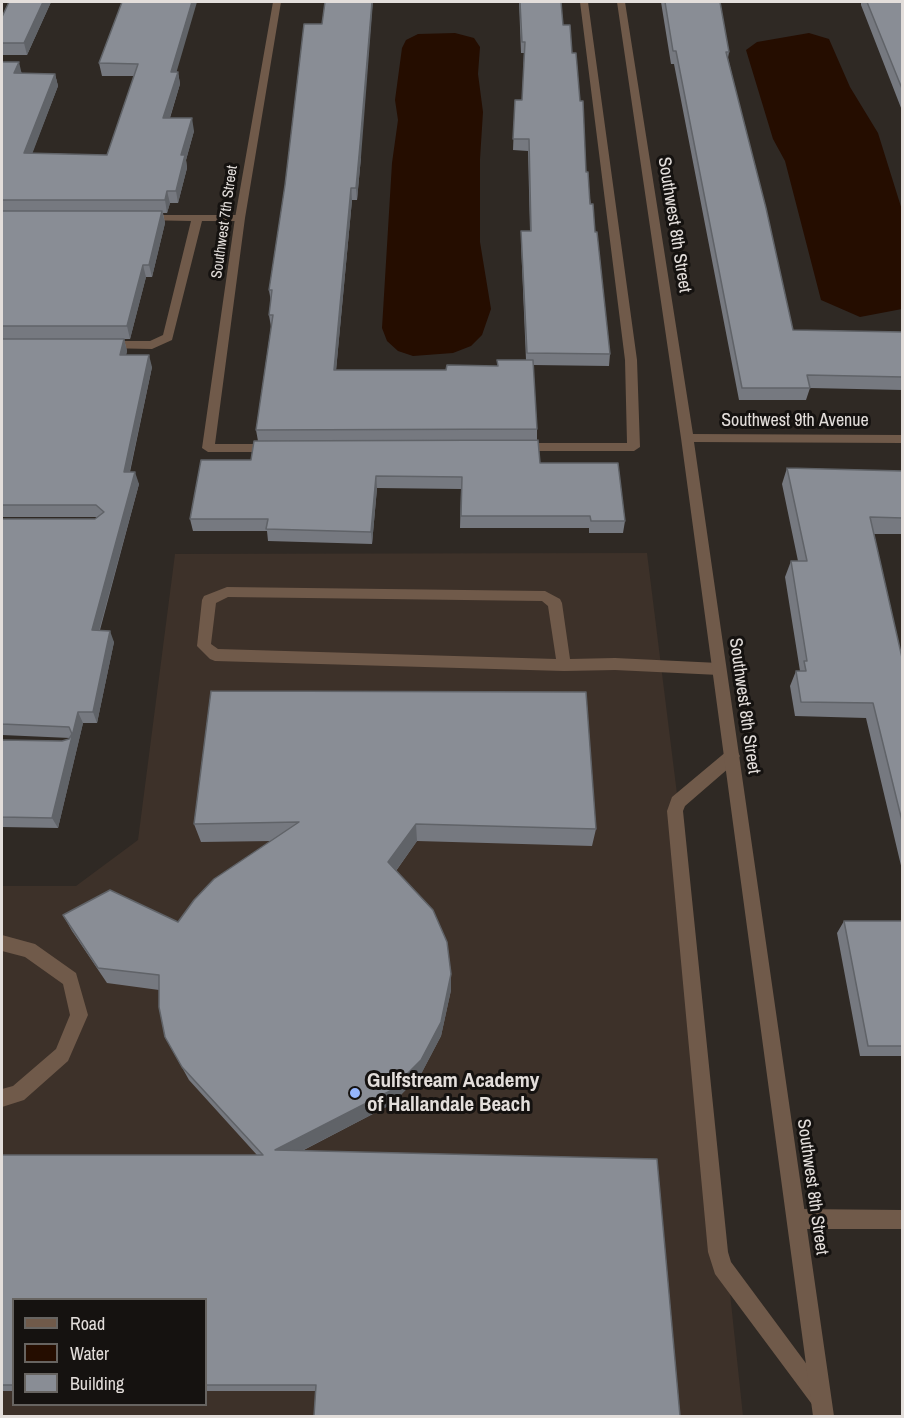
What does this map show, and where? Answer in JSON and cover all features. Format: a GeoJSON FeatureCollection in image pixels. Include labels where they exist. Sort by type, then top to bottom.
{"type":"FeatureCollection","features":[{"type":"Feature","properties":{"kind":"street","name":"Southwest 7th Street"},"geometry":{"type":"LineString","coordinates":[[277,2],[240,218],[208,448],[279,448]]}},
{"type":"Feature","properties":{"kind":"street"},"geometry":{"type":"LineString","coordinates":[[504,448],[634,447],[631,360],[584,2]]}},
{"type":"Feature","properties":{"kind":"street","name":"Southwest 8th Street"},"geometry":{"type":"LineString","coordinates":[[621,2],[687,438],[823,1409]]}},
{"type":"Feature","properties":{"kind":"street"},"geometry":{"type":"LineString","coordinates":[[128,218],[240,218]]}},
{"type":"Feature","properties":{"kind":"street"},"geometry":{"type":"LineString","coordinates":[[94,345],[152,345],[168,337],[196,218]]}},
{"type":"Feature","properties":{"kind":"street","name":"Southwest 9th Avenue"},"geometry":{"type":"LineString","coordinates":[[687,438],[903,439]]}},
{"type":"Feature","properties":{"kind":"street"},"geometry":{"type":"LineString","coordinates":[[564,665],[555,603],[544,596],[227,592],[209,600],[204,646],[215,655],[564,665],[615,664],[719,669]]}},
{"type":"Feature","properties":{"kind":"street"},"geometry":{"type":"LineString","coordinates":[[732,756],[678,802],[675,811],[718,1252],[722,1267],[823,1409]]}},
{"type":"Feature","properties":{"kind":"street"},"geometry":{"type":"LineString","coordinates":[[2,944],[29,950],[70,979],[79,1015],[62,1054],[18,1094],[2,1098]]}},
{"type":"Feature","properties":{"kind":"street"},"geometry":{"type":"LineString","coordinates":[[797,1219],[903,1220]]}},
{"type":"Feature","properties":{"kind":"shaded area","name":"Gulfstream Academy of Hallandale Beach"},"geometry":{"type":"Polygon","coordinates":[[[647,553],[678,802],[743,1416],[2,1416],[2,886],[76,886],[138,840],[175,554],[647,553]]]}},
{"type":"Feature","properties":{"kind":"water"},"geometry":{"type":"Polygon","coordinates":[[[455,33],[474,38],[480,47],[478,74],[483,112],[480,159],[480,242],[491,309],[482,335],[471,346],[453,353],[413,356],[398,351],[387,341],[382,328],[392,163],[398,120],[395,100],[402,48],[406,40],[418,34],[455,33]]]}},
{"type":"Feature","properties":{"kind":"water"},"geometry":{"type":"Polygon","coordinates":[[[809,33],[829,39],[850,87],[878,133],[902,210],[902,309],[860,317],[821,300],[785,161],[773,139],[746,50],[757,42],[809,33]]]}},
{"type":"Feature","properties":{"kind":"building"},"geometry":{"type":"Polygon","coordinates":[[[9,2],[43,2],[24,43],[2,43],[2,17],[9,2]]]}},
{"type":"Feature","properties":{"kind":"building"},"geometry":{"type":"Polygon","coordinates":[[[122,2],[192,2],[171,72],[178,72],[163,118],[192,118],[181,155],[185,155],[176,191],[167,191],[165,200],[2,200],[2,62],[19,62],[14,73],[55,74],[24,153],[107,155],[138,64],[99,63],[122,2]]]}},
{"type":"Feature","properties":{"kind":"building"},"geometry":{"type":"Polygon","coordinates":[[[325,2],[372,2],[356,188],[351,188],[334,370],[446,370],[447,365],[498,366],[497,360],[533,360],[537,429],[256,430],[273,315],[269,315],[272,290],[269,290],[285,185],[304,24],[322,24],[325,2]]]}},
{"type":"Feature","properties":{"kind":"building"},"geometry":{"type":"Polygon","coordinates":[[[520,2],[561,2],[563,25],[570,25],[572,53],[576,53],[580,101],[583,101],[586,172],[588,172],[590,204],[593,204],[595,232],[597,232],[610,354],[527,353],[521,231],[531,231],[529,139],[513,139],[515,100],[522,100],[525,42],[522,42],[520,2]]]}},
{"type":"Feature","properties":{"kind":"building"},"geometry":{"type":"Polygon","coordinates":[[[665,2],[720,2],[729,52],[726,52],[766,208],[793,330],[903,332],[903,377],[807,375],[810,388],[742,388],[665,2]]]}},
{"type":"Feature","properties":{"kind":"building"},"geometry":{"type":"Polygon","coordinates":[[[867,2],[903,2],[903,91],[867,2]]]}},
{"type":"Feature","properties":{"kind":"building"},"geometry":{"type":"Polygon","coordinates":[[[2,211],[162,211],[149,265],[143,265],[127,326],[2,326],[2,211]]]}},
{"type":"Feature","properties":{"kind":"building"},"geometry":{"type":"Polygon","coordinates":[[[2,339],[124,339],[120,355],[149,355],[124,472],[135,472],[92,630],[110,631],[93,712],[78,712],[52,818],[2,817],[2,740],[62,741],[69,739],[72,734],[69,727],[2,724],[2,519],[95,519],[104,512],[96,505],[2,505],[2,339]]]}},
{"type":"Feature","properties":{"kind":"building"},"geometry":{"type":"Polygon","coordinates":[[[538,440],[540,463],[618,463],[625,521],[591,521],[590,516],[461,516],[462,477],[376,476],[371,532],[266,529],[268,519],[190,519],[201,460],[251,460],[254,441],[538,440]]]}},
{"type":"Feature","properties":{"kind":"building"},"geometry":{"type":"Polygon","coordinates":[[[787,468],[903,471],[903,518],[870,517],[903,662],[903,825],[873,703],[801,702],[796,671],[806,671],[804,661],[807,661],[791,561],[807,561],[787,468]]]}},
{"type":"Feature","properties":{"kind":"building"},"geometry":{"type":"Polygon","coordinates":[[[211,691],[586,692],[596,829],[416,824],[388,862],[433,910],[447,942],[451,974],[441,1022],[421,1060],[390,1091],[275,1150],[657,1159],[680,1416],[314,1416],[316,1385],[207,1385],[207,1298],[12,1298],[12,1385],[2,1385],[2,1155],[263,1155],[182,1067],[165,1037],[159,1007],[159,975],[98,968],[63,915],[110,890],[178,922],[194,900],[214,879],[299,822],[194,824],[211,691]]]}},
{"type":"Feature","properties":{"kind":"building"},"geometry":{"type":"Polygon","coordinates":[[[844,921],[903,921],[903,1046],[868,1046],[844,921]]]}},
{"type":"Feature","properties":{"kind":"place","name":"Gulfstream Academy of Hallandale Beach"},"geometry":{"type":"Point","coordinates":[355,1093]}}]}
